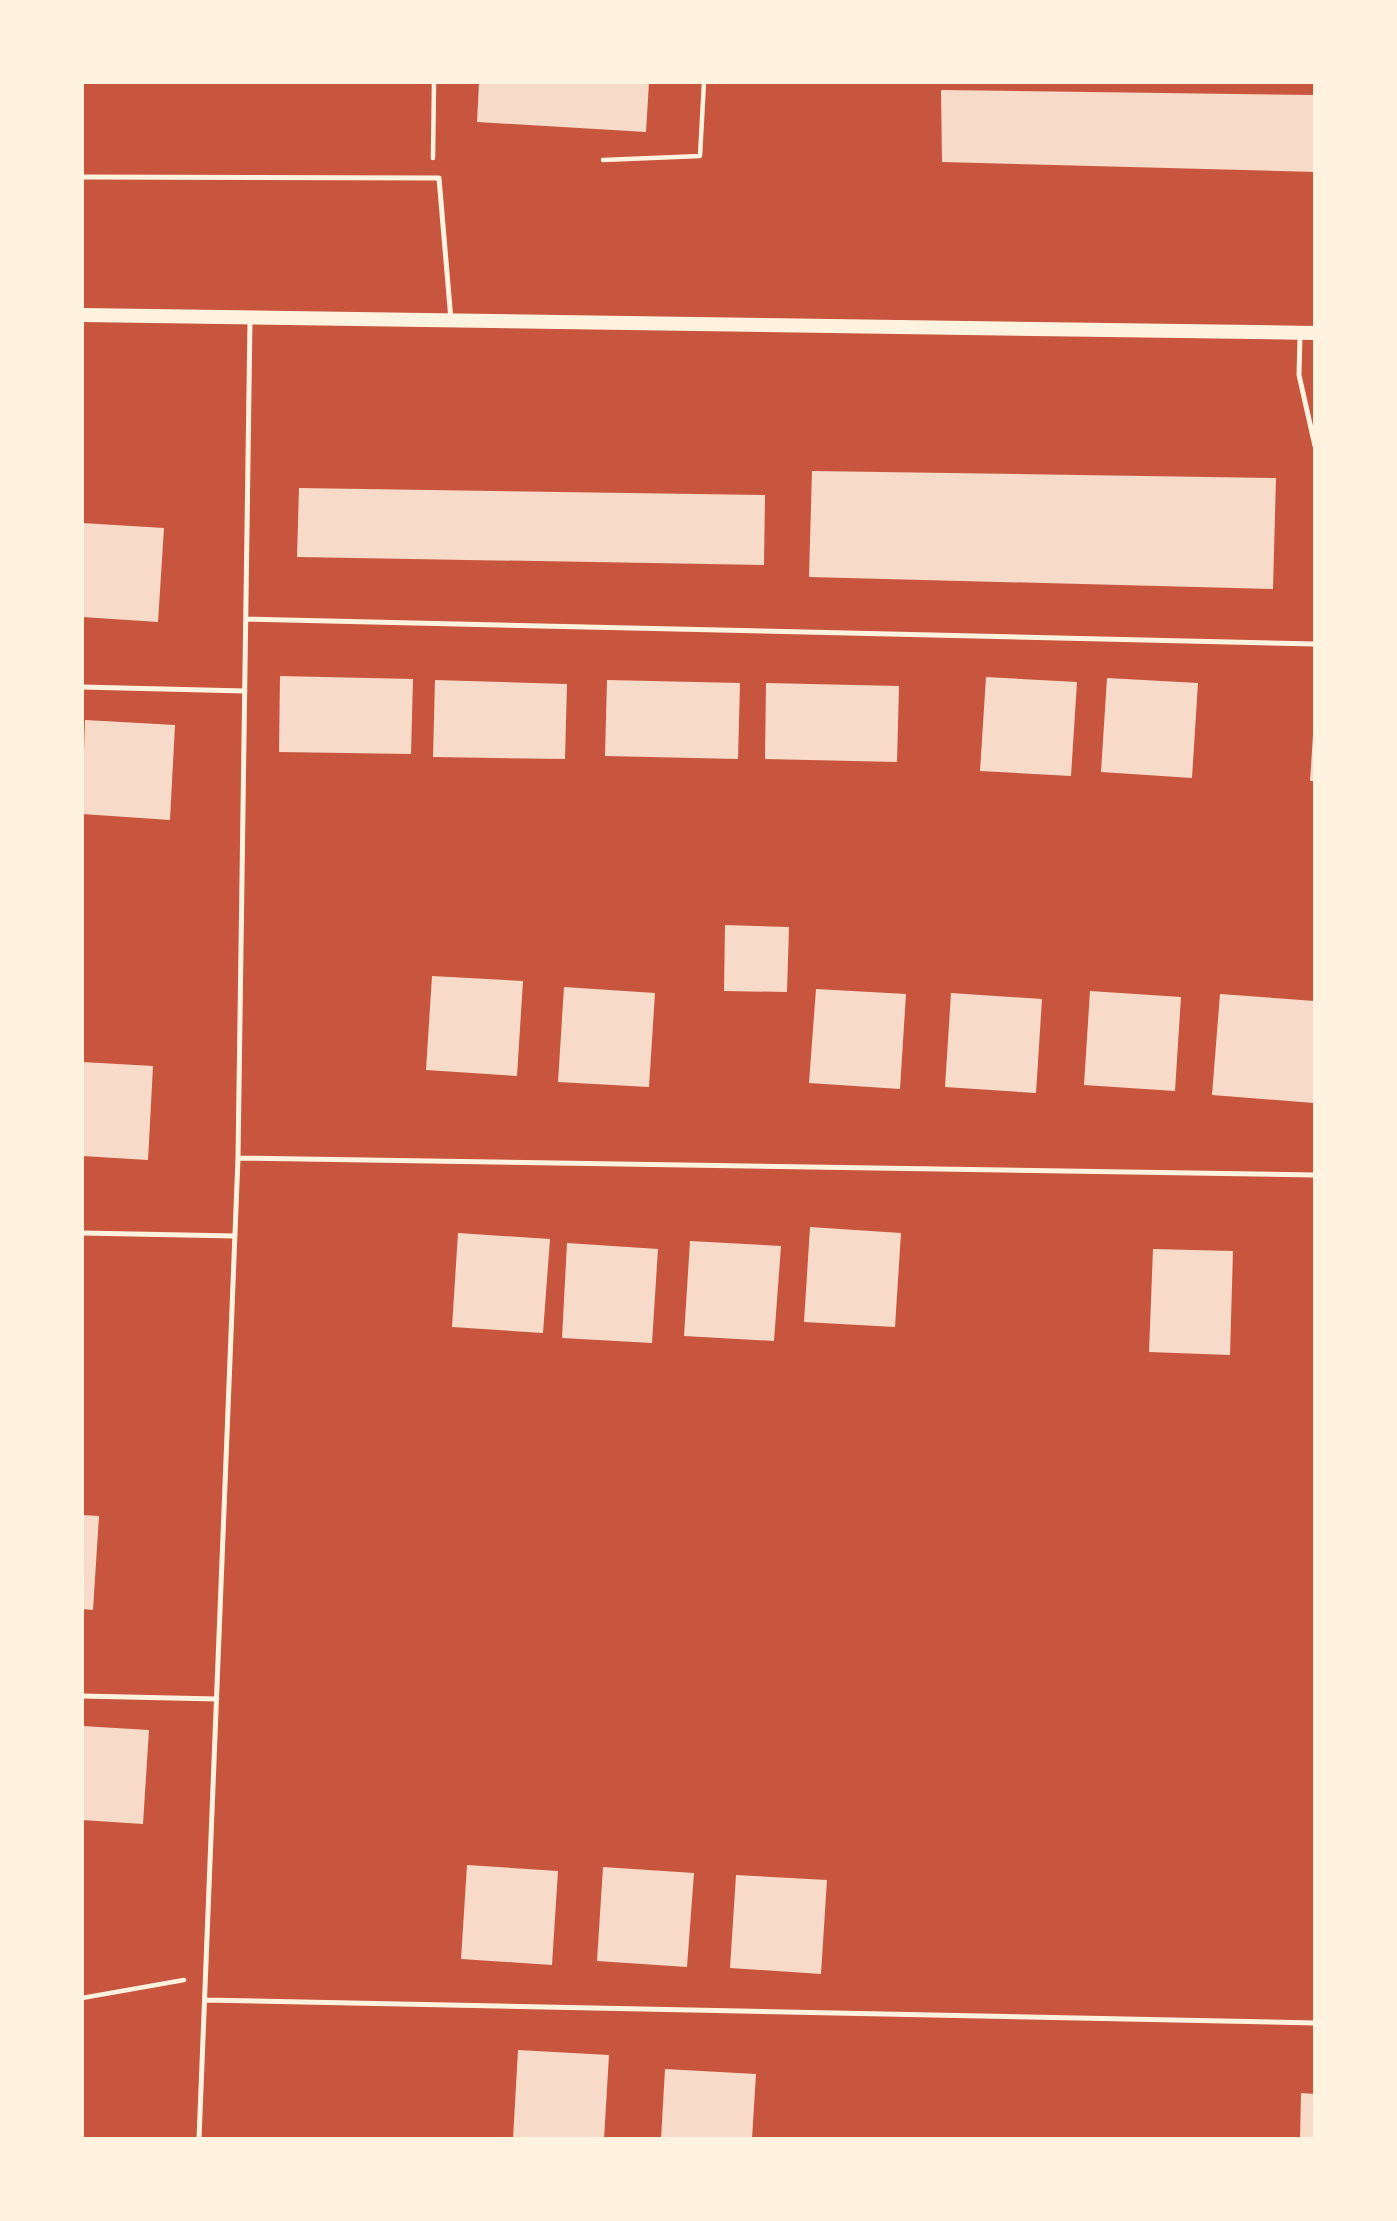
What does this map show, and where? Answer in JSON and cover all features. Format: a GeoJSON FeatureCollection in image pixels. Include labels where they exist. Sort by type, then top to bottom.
{"type":"FeatureCollection","features":[{"type":"Feature","properties":{"kind":"main road"},"geometry":{"type":"LineString","coordinates":[[82,314],[1308,333]]}},
{"type":"Feature","properties":{"kind":"lane"},"geometry":{"type":"LineString","coordinates":[[82,177],[439,178],[451,320]]}},
{"type":"Feature","properties":{"kind":"lane"},"geometry":{"type":"LineString","coordinates":[[199,2139],[238,1158],[250,317]]}},
{"type":"Feature","properties":{"kind":"lane"},"geometry":{"type":"LineString","coordinates":[[1308,333],[1298,375],[1315,446]]}},
{"type":"Feature","properties":{"kind":"lane"},"geometry":{"type":"LineString","coordinates":[[246,619],[1315,644]]}},
{"type":"Feature","properties":{"kind":"lane"},"geometry":{"type":"LineString","coordinates":[[82,687],[245,691]]}},
{"type":"Feature","properties":{"kind":"lane"},"geometry":{"type":"LineString","coordinates":[[238,1158],[1315,1175]]}},
{"type":"Feature","properties":{"kind":"lane"},"geometry":{"type":"LineString","coordinates":[[82,1233],[234,1236]]}},
{"type":"Feature","properties":{"kind":"lane"},"geometry":{"type":"LineString","coordinates":[[82,1696],[217,1699]]}},
{"type":"Feature","properties":{"kind":"lane"},"geometry":{"type":"LineString","coordinates":[[205,2000],[1315,2023]]}},
{"type":"Feature","properties":{"kind":"path"},"geometry":{"type":"LineString","coordinates":[[433,158],[434,82]]}},
{"type":"Feature","properties":{"kind":"path"},"geometry":{"type":"LineString","coordinates":[[603,160],[700,156],[704,82]]}},
{"type":"Feature","properties":{"kind":"path"},"geometry":{"type":"LineString","coordinates":[[82,1998],[206,1976]]}},
{"type":"Feature","properties":{"kind":"building"},"geometry":{"type":"Polygon","coordinates":[[[479,82],[649,82],[646,132],[477,122],[479,82]]]}},
{"type":"Feature","properties":{"kind":"building"},"geometry":{"type":"Polygon","coordinates":[[[941,90],[1315,95],[1315,172],[942,162],[941,90]]]}},
{"type":"Feature","properties":{"kind":"building"},"geometry":{"type":"Polygon","coordinates":[[[812,471],[1276,478],[1273,589],[809,577],[812,471]]]}},
{"type":"Feature","properties":{"kind":"building"},"geometry":{"type":"Polygon","coordinates":[[[299,488],[765,495],[764,565],[297,557],[299,488]]]}},
{"type":"Feature","properties":{"kind":"building"},"geometry":{"type":"Polygon","coordinates":[[[82,523],[164,528],[158,622],[82,617],[82,523]]]}},
{"type":"Feature","properties":{"kind":"building"},"geometry":{"type":"Polygon","coordinates":[[[280,676],[413,679],[411,754],[279,752],[280,676]]]}},
{"type":"Feature","properties":{"kind":"building"},"geometry":{"type":"Polygon","coordinates":[[[986,677],[1077,682],[1071,776],[980,771],[986,677]]]}},
{"type":"Feature","properties":{"kind":"building"},"geometry":{"type":"Polygon","coordinates":[[[1107,678],[1198,683],[1192,778],[1101,772],[1107,678]]]}},
{"type":"Feature","properties":{"kind":"building"},"geometry":{"type":"Polygon","coordinates":[[[435,680],[567,684],[565,759],[433,757],[435,680]]]}},
{"type":"Feature","properties":{"kind":"building"},"geometry":{"type":"Polygon","coordinates":[[[607,680],[740,683],[738,759],[605,756],[607,680]]]}},
{"type":"Feature","properties":{"kind":"building"},"geometry":{"type":"Polygon","coordinates":[[[766,683],[899,686],[897,762],[765,759],[766,683]]]}},
{"type":"Feature","properties":{"kind":"building"},"geometry":{"type":"Polygon","coordinates":[[[85,720],[175,725],[170,820],[82,814],[85,720]]]}},
{"type":"Feature","properties":{"kind":"building"},"geometry":{"type":"Polygon","coordinates":[[[1313,735],[1315,781],[1310,781],[1313,735]]]}},
{"type":"Feature","properties":{"kind":"building"},"geometry":{"type":"Polygon","coordinates":[[[725,925],[789,927],[787,992],[724,991],[725,925]]]}},
{"type":"Feature","properties":{"kind":"building"},"geometry":{"type":"Polygon","coordinates":[[[432,976],[523,981],[517,1076],[426,1070],[432,976]]]}},
{"type":"Feature","properties":{"kind":"building"},"geometry":{"type":"Polygon","coordinates":[[[564,987],[655,993],[649,1087],[558,1082],[564,987]]]}},
{"type":"Feature","properties":{"kind":"building"},"geometry":{"type":"Polygon","coordinates":[[[816,989],[906,994],[900,1089],[809,1083],[816,989]]]}},
{"type":"Feature","properties":{"kind":"building"},"geometry":{"type":"Polygon","coordinates":[[[1090,991],[1181,997],[1175,1091],[1084,1085],[1090,991]]]}},
{"type":"Feature","properties":{"kind":"building"},"geometry":{"type":"Polygon","coordinates":[[[951,993],[1042,999],[1036,1093],[945,1087],[951,993]]]}},
{"type":"Feature","properties":{"kind":"building"},"geometry":{"type":"Polygon","coordinates":[[[1220,994],[1315,1001],[1314,1103],[1212,1095],[1220,994]]]}},
{"type":"Feature","properties":{"kind":"building"},"geometry":{"type":"Polygon","coordinates":[[[82,1062],[153,1066],[148,1160],[82,1156],[82,1062]]]}},
{"type":"Feature","properties":{"kind":"building"},"geometry":{"type":"Polygon","coordinates":[[[810,1227],[901,1233],[895,1327],[804,1322],[810,1227]]]}},
{"type":"Feature","properties":{"kind":"building"},"geometry":{"type":"Polygon","coordinates":[[[458,1233],[550,1239],[543,1333],[452,1327],[458,1233]]]}},
{"type":"Feature","properties":{"kind":"building"},"geometry":{"type":"Polygon","coordinates":[[[690,1241],[781,1246],[774,1341],[684,1336],[690,1241]]]}},
{"type":"Feature","properties":{"kind":"building"},"geometry":{"type":"Polygon","coordinates":[[[567,1243],[658,1249],[652,1343],[562,1338],[567,1243]]]}},
{"type":"Feature","properties":{"kind":"building"},"geometry":{"type":"Polygon","coordinates":[[[1153,1249],[1233,1251],[1230,1355],[1149,1352],[1153,1249]]]}},
{"type":"Feature","properties":{"kind":"building"},"geometry":{"type":"Polygon","coordinates":[[[82,1515],[99,1516],[93,1610],[82,1609],[82,1515]]]}},
{"type":"Feature","properties":{"kind":"building"},"geometry":{"type":"Polygon","coordinates":[[[82,1726],[149,1730],[143,1824],[82,1820],[82,1726]]]}},
{"type":"Feature","properties":{"kind":"building"},"geometry":{"type":"Polygon","coordinates":[[[467,1865],[558,1871],[552,1965],[461,1959],[467,1865]]]}},
{"type":"Feature","properties":{"kind":"building"},"geometry":{"type":"Polygon","coordinates":[[[603,1867],[694,1873],[687,1967],[597,1961],[603,1867]]]}},
{"type":"Feature","properties":{"kind":"building"},"geometry":{"type":"Polygon","coordinates":[[[736,1875],[827,1880],[821,1974],[730,1968],[736,1875]]]}},
{"type":"Feature","properties":{"kind":"building"},"geometry":{"type":"Polygon","coordinates":[[[518,2050],[609,2055],[604,2139],[513,2139],[518,2050]]]}},
{"type":"Feature","properties":{"kind":"building"},"geometry":{"type":"Polygon","coordinates":[[[665,2069],[756,2074],[752,2139],[661,2139],[665,2069]]]}},
{"type":"Feature","properties":{"kind":"building"},"geometry":{"type":"Polygon","coordinates":[[[1301,2093],[1315,2094],[1315,2139],[1300,2139],[1301,2093]]]}}]}
